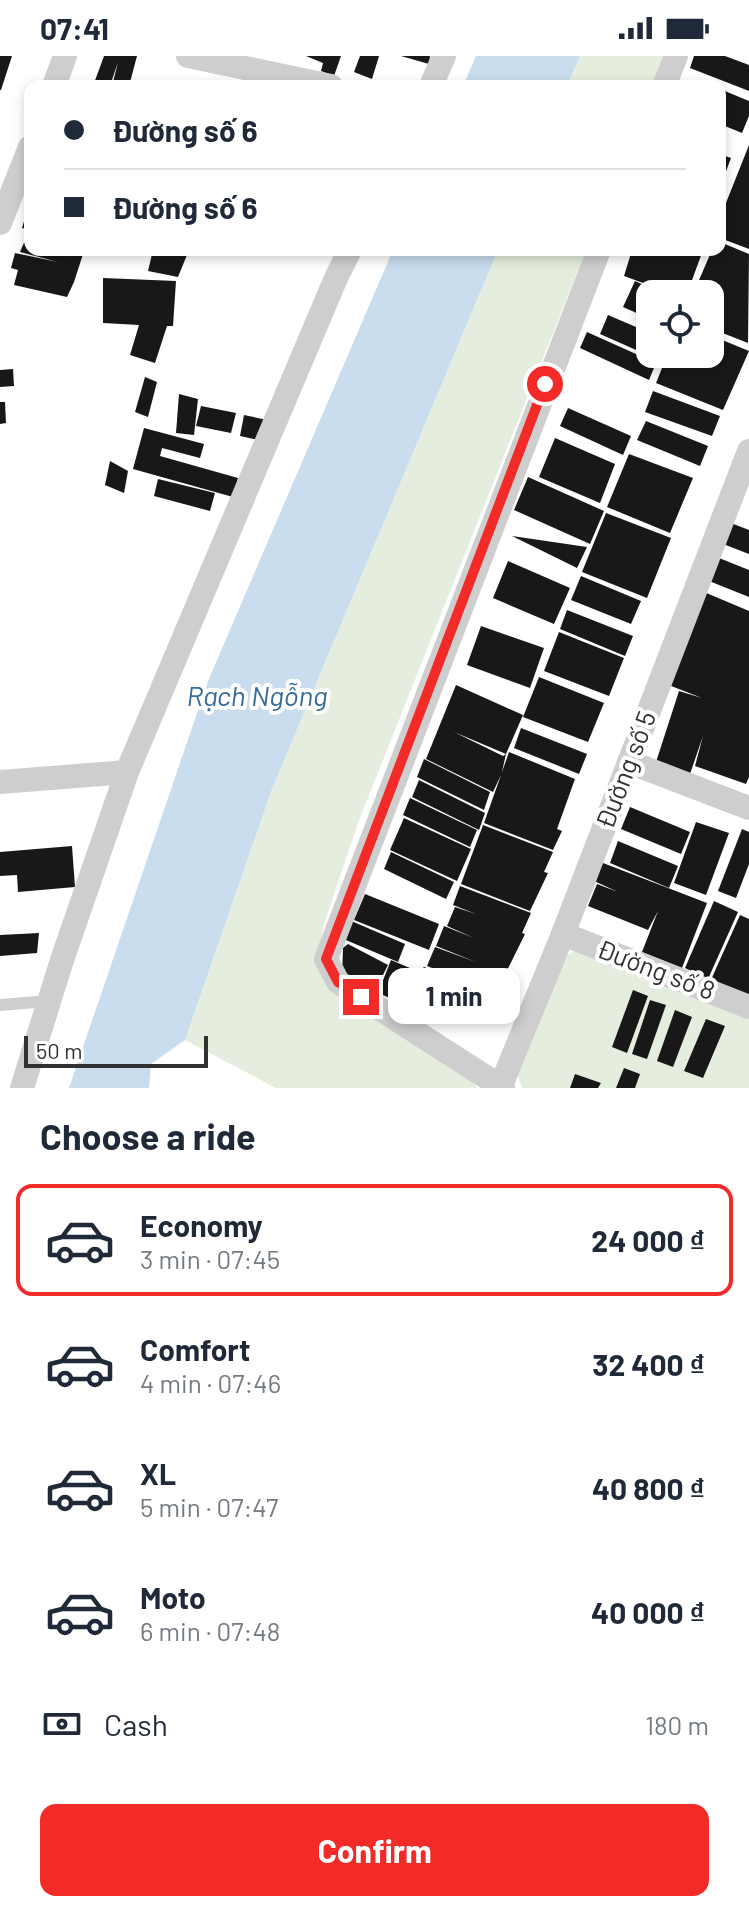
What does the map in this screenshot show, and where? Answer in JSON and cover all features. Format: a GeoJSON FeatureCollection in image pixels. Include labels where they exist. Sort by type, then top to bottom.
{"type":"FeatureCollection","features":[{"type":"Feature","properties":{"kind":"street"},"geometry":{"type":"LineString","coordinates":[[56,80],[65,56]]}},
{"type":"Feature","properties":{"kind":"street"},"geometry":{"type":"LineString","coordinates":[[188,56],[302,80]]}},
{"type":"Feature","properties":{"kind":"street"},"geometry":{"type":"LineString","coordinates":[[434,80],[444,56]]}},
{"type":"Feature","properties":{"kind":"street"},"geometry":{"type":"LineString","coordinates":[[666,80],[676,56]]}},
{"type":"Feature","properties":{"kind":"street"},"geometry":{"type":"LineString","coordinates":[[0,223],[24,162]]}},
{"type":"Feature","properties":{"kind":"street"},"geometry":{"type":"LineString","coordinates":[[22,1088],[127,772],[347,256]]}},
{"type":"Feature","properties":{"kind":"street"},"geometry":{"type":"LineString","coordinates":[[501,1088],[338,982],[326,959],[597,256]]}},
{"type":"Feature","properties":{"kind":"street","name":"Đường số 5"},"geometry":{"type":"LineString","coordinates":[[501,1088],[749,451]]}},
{"type":"Feature","properties":{"kind":"street"},"geometry":{"type":"LineString","coordinates":[[629,762],[749,808]]}},
{"type":"Feature","properties":{"kind":"street"},"geometry":{"type":"LineString","coordinates":[[0,782],[127,772]]}},
{"type":"Feature","properties":{"kind":"street","name":"Đường số 8"},"geometry":{"type":"LineString","coordinates":[[563,934],[749,1007]]}},
{"type":"Feature","properties":{"kind":"lane"},"geometry":{"type":"LineString","coordinates":[[0,1005],[49,1001]]}},
{"type":"Feature","properties":{"kind":"green space"},"geometry":{"type":"Polygon","coordinates":[[[580,56],[663,56],[653,80],[570,80],[580,56]]]}},
{"type":"Feature","properties":{"kind":"green space"},"geometry":{"type":"Polygon","coordinates":[[[495,256],[584,256],[358,823],[318,951],[466,1073],[477,1088],[276,1088],[185,1040],[272,789],[495,256]]]}},
{"type":"Feature","properties":{"kind":"green space"},"geometry":{"type":"Polygon","coordinates":[[[578,949],[749,1014],[749,1088],[522,1088],[518,1076],[566,956],[578,949]]]}},
{"type":"Feature","properties":{"kind":"water"},"geometry":{"type":"Polygon","coordinates":[[[476,56],[580,56],[570,80],[466,80],[476,56]]]}},
{"type":"Feature","properties":{"kind":"water","name":"Rạch Ngỗng"},"geometry":{"type":"Polygon","coordinates":[[[390,256],[495,256],[272,789],[185,1040],[151,1064],[149,1088],[69,1088],[208,681],[390,256]]]}},
{"type":"Feature","properties":{"kind":"building"},"geometry":{"type":"Polygon","coordinates":[[[0,56],[12,56],[1,90],[0,90],[0,56]]]}},
{"type":"Feature","properties":{"kind":"building"},"geometry":{"type":"Polygon","coordinates":[[[104,56],[137,56],[131,80],[114,80],[118,62],[112,80],[95,80],[104,56]]]}},
{"type":"Feature","properties":{"kind":"building"},"geometry":{"type":"Polygon","coordinates":[[[306,56],[341,56],[334,76],[321,71],[323,63],[306,56]]]}},
{"type":"Feature","properties":{"kind":"building"},"geometry":{"type":"Polygon","coordinates":[[[360,56],[379,56],[372,79],[354,72],[360,56]]]}},
{"type":"Feature","properties":{"kind":"building"},"geometry":{"type":"Polygon","coordinates":[[[401,56],[430,56],[429,64],[401,56]]]}},
{"type":"Feature","properties":{"kind":"building"},"geometry":{"type":"Polygon","coordinates":[[[694,56],[725,56],[749,65],[749,91],[726,80],[690,68],[694,56]]]}},
{"type":"Feature","properties":{"kind":"building"},"geometry":{"type":"Polygon","coordinates":[[[726,91],[749,101],[749,116],[742,133],[726,126],[726,91]]]}},
{"type":"Feature","properties":{"kind":"building"},"geometry":{"type":"Polygon","coordinates":[[[749,145],[749,249],[726,240],[726,203],[749,145]]]}},
{"type":"Feature","properties":{"kind":"building"},"geometry":{"type":"Polygon","coordinates":[[[726,244],[749,254],[748,343],[724,334],[724,280],[699,280],[709,256],[726,256],[726,244]]]}},
{"type":"Feature","properties":{"kind":"building"},"geometry":{"type":"Polygon","coordinates":[[[15,253],[58,262],[35,256],[82,256],[67,297],[14,285],[18,270],[11,268],[15,253]]]}},
{"type":"Feature","properties":{"kind":"building"},"geometry":{"type":"Polygon","coordinates":[[[152,256],[187,256],[178,277],[148,271],[152,256]]]}},
{"type":"Feature","properties":{"kind":"building"},"geometry":{"type":"Polygon","coordinates":[[[630,256],[701,256],[692,280],[636,280],[624,276],[630,256]]]}},
{"type":"Feature","properties":{"kind":"building"},"geometry":{"type":"Polygon","coordinates":[[[103,278],[176,281],[173,326],[167,326],[155,363],[130,355],[139,325],[103,323],[103,278]]]}},
{"type":"Feature","properties":{"kind":"building"},"geometry":{"type":"Polygon","coordinates":[[[635,281],[636,281],[636,313],[623,307],[635,281]]]}},
{"type":"Feature","properties":{"kind":"building"},"geometry":{"type":"Polygon","coordinates":[[[608,315],[636,327],[636,350],[600,334],[608,315]]]}},
{"type":"Feature","properties":{"kind":"building"},"geometry":{"type":"Polygon","coordinates":[[[587,332],[636,354],[636,368],[654,368],[649,380],[580,348],[587,332]]]}},
{"type":"Feature","properties":{"kind":"building"},"geometry":{"type":"Polygon","coordinates":[[[724,341],[749,351],[723,410],[656,383],[662,368],[724,368],[724,341]]]}},
{"type":"Feature","properties":{"kind":"building"},"geometry":{"type":"Polygon","coordinates":[[[13,369],[14,386],[0,387],[0,370],[13,369]]]}},
{"type":"Feature","properties":{"kind":"building"},"geometry":{"type":"Polygon","coordinates":[[[145,377],[157,382],[148,417],[135,412],[145,377]]]}},
{"type":"Feature","properties":{"kind":"building"},"geometry":{"type":"Polygon","coordinates":[[[653,391],[720,416],[712,436],[645,412],[653,391]]]}},
{"type":"Feature","properties":{"kind":"building"},"geometry":{"type":"Polygon","coordinates":[[[179,394],[198,399],[194,435],[176,433],[179,394]]]}},
{"type":"Feature","properties":{"kind":"building"},"geometry":{"type":"Polygon","coordinates":[[[0,402],[5,402],[6,423],[0,424],[0,402]]]}},
{"type":"Feature","properties":{"kind":"building"},"geometry":{"type":"Polygon","coordinates":[[[201,406],[236,413],[231,433],[196,426],[201,406]]]}},
{"type":"Feature","properties":{"kind":"building"},"geometry":{"type":"Polygon","coordinates":[[[568,408],[631,436],[623,455],[560,426],[568,408]]]}},
{"type":"Feature","properties":{"kind":"building"},"geometry":{"type":"Polygon","coordinates":[[[244,415],[267,420],[263,441],[240,436],[244,415]]]}},
{"type":"Feature","properties":{"kind":"building"},"geometry":{"type":"Polygon","coordinates":[[[646,421],[708,446],[700,466],[637,440],[646,421]]]}},
{"type":"Feature","properties":{"kind":"building"},"geometry":{"type":"Polygon","coordinates":[[[144,428],[204,444],[200,458],[162,448],[160,456],[238,478],[233,497],[133,469],[144,428]]]}},
{"type":"Feature","properties":{"kind":"building"},"geometry":{"type":"Polygon","coordinates":[[[555,438],[615,464],[600,503],[539,477],[555,438]]]}},
{"type":"Feature","properties":{"kind":"building"},"geometry":{"type":"Polygon","coordinates":[[[629,454],[693,478],[670,533],[607,507],[629,454]]]}},
{"type":"Feature","properties":{"kind":"building"},"geometry":{"type":"Polygon","coordinates":[[[110,461],[128,471],[124,493],[105,485],[110,461]]]}},
{"type":"Feature","properties":{"kind":"building"},"geometry":{"type":"Polygon","coordinates":[[[528,477],[604,511],[590,544],[514,510],[528,477]]]}},
{"type":"Feature","properties":{"kind":"building"},"geometry":{"type":"Polygon","coordinates":[[[158,479],[215,493],[210,511],[154,496],[158,479]]]}},
{"type":"Feature","properties":{"kind":"building"},"geometry":{"type":"Polygon","coordinates":[[[606,513],[671,538],[647,598],[582,572],[606,513]]]}},
{"type":"Feature","properties":{"kind":"building"},"geometry":{"type":"Polygon","coordinates":[[[731,523],[749,530],[749,554],[723,544],[731,523]]]}},
{"type":"Feature","properties":{"kind":"building"},"geometry":{"type":"Polygon","coordinates":[[[512,536],[587,547],[577,568],[512,536]]]}},
{"type":"Feature","properties":{"kind":"building"},"geometry":{"type":"Polygon","coordinates":[[[719,558],[749,570],[749,597],[709,581],[719,558]]]}},
{"type":"Feature","properties":{"kind":"building"},"geometry":{"type":"Polygon","coordinates":[[[508,561],[570,588],[554,624],[493,598],[508,561]]]}},
{"type":"Feature","properties":{"kind":"building"},"geometry":{"type":"Polygon","coordinates":[[[581,576],[641,601],[631,624],[571,600],[581,576]]]}},
{"type":"Feature","properties":{"kind":"building"},"geometry":{"type":"Polygon","coordinates":[[[704,592],[749,611],[749,777],[746,784],[695,766],[703,736],[690,774],[656,762],[679,691],[702,698],[666,684],[704,592]]]}},
{"type":"Feature","properties":{"kind":"building"},"geometry":{"type":"Polygon","coordinates":[[[567,610],[633,636],[625,656],[560,629],[567,610]]]}},
{"type":"Feature","properties":{"kind":"building"},"geometry":{"type":"Polygon","coordinates":[[[481,626],[544,648],[530,688],[467,665],[481,626]]]}},
{"type":"Feature","properties":{"kind":"building"},"geometry":{"type":"Polygon","coordinates":[[[559,632],[624,658],[609,696],[544,671],[559,632]]]}},
{"type":"Feature","properties":{"kind":"building"},"geometry":{"type":"Polygon","coordinates":[[[539,677],[604,703],[588,742],[523,717],[539,677]]]}},
{"type":"Feature","properties":{"kind":"building"},"geometry":{"type":"Polygon","coordinates":[[[456,685],[523,715],[506,754],[502,772],[509,752],[575,779],[557,829],[562,831],[553,850],[484,823],[501,775],[493,792],[426,759],[456,685]],[[454,732],[503,756],[506,754],[454,732]]]}},
{"type":"Feature","properties":{"kind":"building"},"geometry":{"type":"Polygon","coordinates":[[[521,728],[587,754],[579,774],[514,748],[521,728]]]}},
{"type":"Feature","properties":{"kind":"building"},"geometry":{"type":"Polygon","coordinates":[[[424,759],[490,792],[484,810],[417,777],[424,759]]]}},
{"type":"Feature","properties":{"kind":"building"},"geometry":{"type":"Polygon","coordinates":[[[419,780],[485,813],[479,830],[412,797],[419,780]]]}},
{"type":"Feature","properties":{"kind":"building"},"geometry":{"type":"Polygon","coordinates":[[[410,798],[477,830],[470,847],[403,815],[410,798]]]}},
{"type":"Feature","properties":{"kind":"building"},"geometry":{"type":"Polygon","coordinates":[[[630,807],[690,832],[681,854],[621,829],[630,807]]]}},
{"type":"Feature","properties":{"kind":"building"},"geometry":{"type":"Polygon","coordinates":[[[404,818],[471,849],[457,881],[390,850],[404,818]]]}},
{"type":"Feature","properties":{"kind":"building"},"geometry":{"type":"Polygon","coordinates":[[[696,822],[729,833],[706,895],[674,883],[696,822]]]}},
{"type":"Feature","properties":{"kind":"building"},"geometry":{"type":"Polygon","coordinates":[[[483,825],[553,852],[544,872],[548,873],[530,911],[461,884],[483,825]]]}},
{"type":"Feature","properties":{"kind":"building"},"geometry":{"type":"Polygon","coordinates":[[[742,829],[749,832],[749,864],[736,898],[718,891],[742,829]]]}},
{"type":"Feature","properties":{"kind":"building"},"geometry":{"type":"Polygon","coordinates":[[[618,841],[678,866],[669,888],[610,863],[618,841]]]}},
{"type":"Feature","properties":{"kind":"building"},"geometry":{"type":"Polygon","coordinates":[[[72,846],[75,887],[18,892],[17,875],[0,876],[0,852],[72,846]]]}},
{"type":"Feature","properties":{"kind":"building"},"geometry":{"type":"Polygon","coordinates":[[[391,852],[454,882],[446,899],[384,869],[391,852]]]}},
{"type":"Feature","properties":{"kind":"building"},"geometry":{"type":"Polygon","coordinates":[[[603,863],[707,903],[682,968],[642,952],[658,911],[648,930],[588,906],[597,884],[618,892],[594,881],[603,863]]]}},
{"type":"Feature","properties":{"kind":"building"},"geometry":{"type":"Polygon","coordinates":[[[460,886],[531,913],[522,933],[525,934],[496,993],[427,966],[435,947],[476,962],[436,946],[444,926],[474,938],[447,926],[455,907],[476,914],[453,905],[460,886]]]}},
{"type":"Feature","properties":{"kind":"building"},"geometry":{"type":"Polygon","coordinates":[[[365,894],[439,924],[429,950],[354,920],[365,894]]]}},
{"type":"Feature","properties":{"kind":"building"},"geometry":{"type":"Polygon","coordinates":[[[714,901],[738,912],[708,979],[685,968],[714,901]]]}},
{"type":"Feature","properties":{"kind":"building"},"geometry":{"type":"Polygon","coordinates":[[[740,915],[749,919],[749,997],[710,982],[740,915]]]}},
{"type":"Feature","properties":{"kind":"building"},"geometry":{"type":"Polygon","coordinates":[[[349,920],[405,944],[398,962],[341,938],[349,920]]]}},
{"type":"Feature","properties":{"kind":"building"},"geometry":{"type":"Polygon","coordinates":[[[39,933],[37,953],[0,956],[0,935],[39,933]]]}},
{"type":"Feature","properties":{"kind":"building"},"geometry":{"type":"Polygon","coordinates":[[[348,944],[388,965],[374,993],[342,976],[343,948],[348,944]]]}},
{"type":"Feature","properties":{"kind":"building"},"geometry":{"type":"Polygon","coordinates":[[[391,960],[417,971],[404,1004],[378,993],[391,960]]]}},
{"type":"Feature","properties":{"kind":"building"},"geometry":{"type":"Polygon","coordinates":[[[424,967],[494,994],[485,1013],[417,986],[418,973],[424,967]]]}},
{"type":"Feature","properties":{"kind":"building"},"geometry":{"type":"Polygon","coordinates":[[[633,990],[648,996],[627,1053],[612,1047],[633,990]]]}},
{"type":"Feature","properties":{"kind":"building"},"geometry":{"type":"Polygon","coordinates":[[[650,1000],[666,1005],[647,1059],[632,1054],[650,1000]]]}},
{"type":"Feature","properties":{"kind":"building"},"geometry":{"type":"Polygon","coordinates":[[[675,1010],[692,1017],[673,1067],[657,1061],[675,1010]]]}},
{"type":"Feature","properties":{"kind":"building"},"geometry":{"type":"Polygon","coordinates":[[[706,1019],[725,1026],[703,1078],[684,1071],[706,1019]]]}},
{"type":"Feature","properties":{"kind":"building"},"geometry":{"type":"Polygon","coordinates":[[[624,1068],[640,1074],[635,1088],[616,1088],[624,1068]]]}},
{"type":"Feature","properties":{"kind":"building"},"geometry":{"type":"Polygon","coordinates":[[[575,1074],[601,1083],[598,1088],[570,1088],[575,1074]]]}},
{"type":"Feature","properties":{"kind":"route"},"geometry":{"type":"LineString","coordinates":[[361,997],[338,982],[326,959],[545,384]]}}]}
